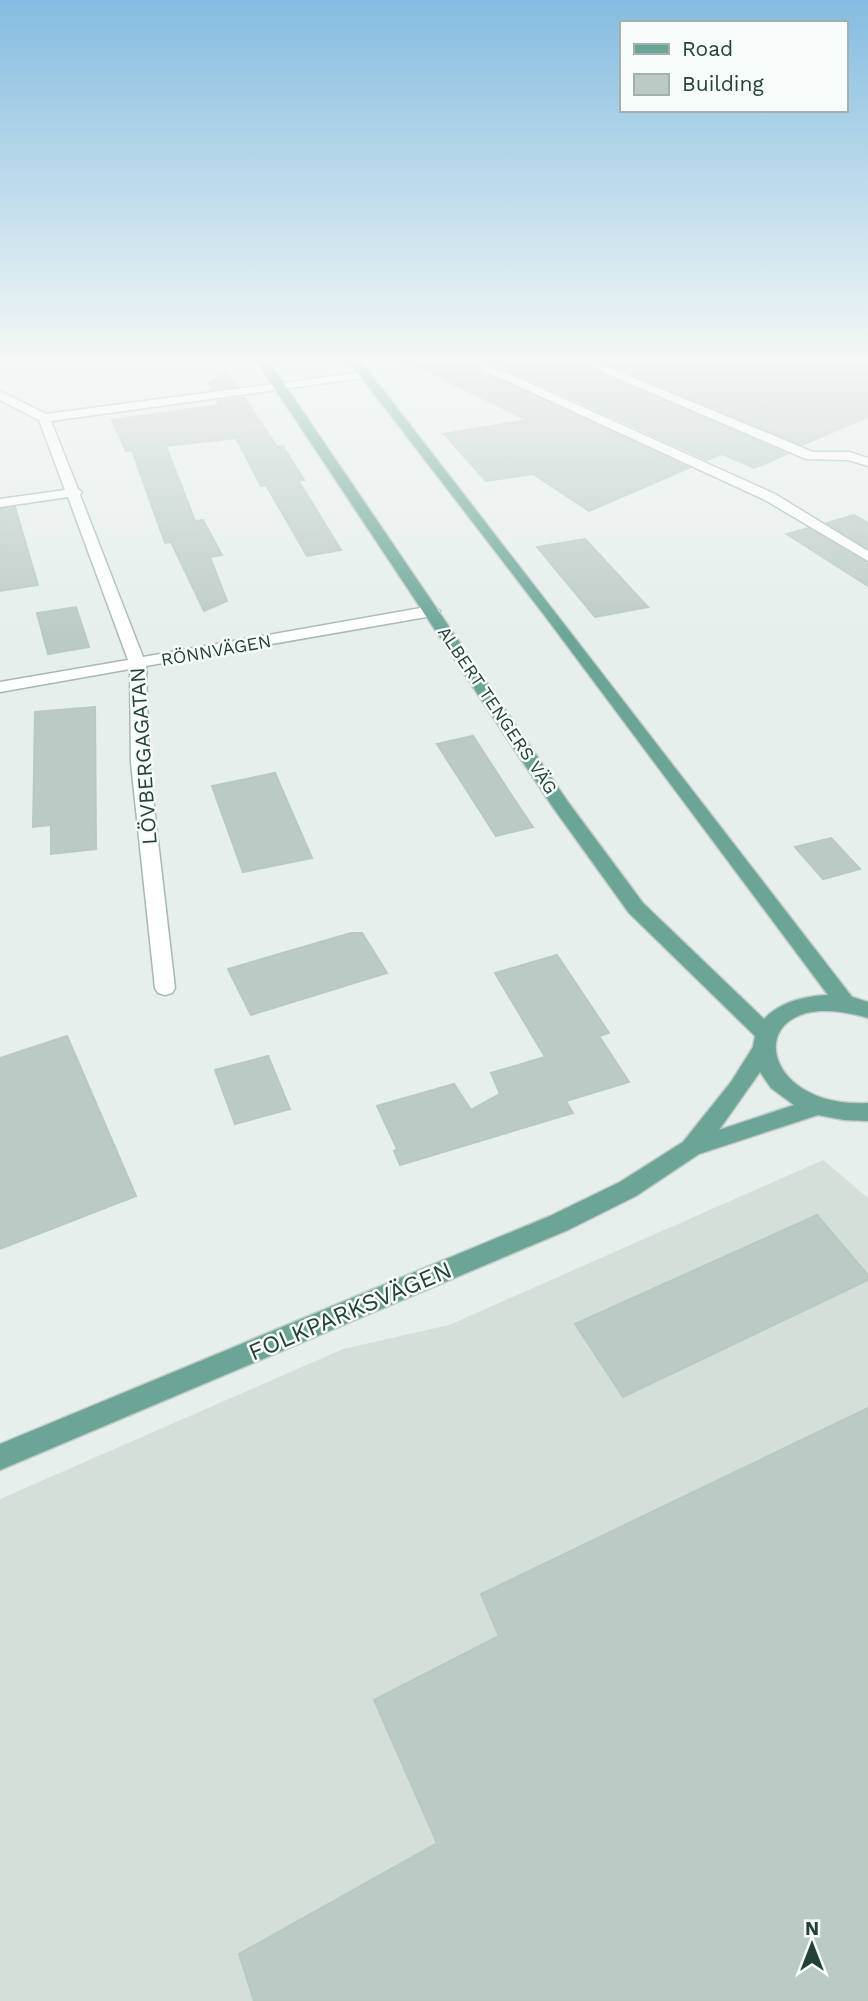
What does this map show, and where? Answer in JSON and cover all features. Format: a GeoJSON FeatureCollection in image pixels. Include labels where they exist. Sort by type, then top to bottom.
{"type":"FeatureCollection","features":[{"type":"Feature","properties":{"kind":"main road","name":"ALBERT TENGERS VÄG"},"geometry":{"type":"LineString","coordinates":[[324,453],[561,806],[636,908],[764,1041]]}},
{"type":"Feature","properties":{"kind":"main road"},"geometry":{"type":"LineString","coordinates":[[426,453],[861,1008]]}},
{"type":"Feature","properties":{"kind":"main road","name":"FOLKPARKSVÄGEN"},"geometry":{"type":"LineString","coordinates":[[691,1148],[739,1088],[777,1017],[796,1006],[820,1002],[861,1008]]}},
{"type":"Feature","properties":{"kind":"main road"},"geometry":{"type":"LineString","coordinates":[[764,1041],[768,1066],[779,1082],[796,1096],[817,1106],[864,1117]]}},
{"type":"Feature","properties":{"kind":"main road","name":"FOLKPARKSVÄGEN"},"geometry":{"type":"LineString","coordinates":[[0,1457],[559,1223],[628,1189],[691,1148],[817,1106]]}},
{"type":"Feature","properties":{"kind":"street","name":"LÖVBERGAGATAN"},"geometry":{"type":"LineString","coordinates":[[59,453],[138,664],[140,763],[165,988]]}},
{"type":"Feature","properties":{"kind":"street"},"geometry":{"type":"LineString","coordinates":[[675,453],[771,497],[868,558]]}},
{"type":"Feature","properties":{"kind":"street"},"geometry":{"type":"LineString","coordinates":[[805,453],[811,456],[849,456],[868,462]]}},
{"type":"Feature","properties":{"kind":"street"},"geometry":{"type":"LineString","coordinates":[[0,503],[75,492]]}},
{"type":"Feature","properties":{"kind":"street","name":"RÖNNVÄGEN"},"geometry":{"type":"LineString","coordinates":[[0,687],[432,611]]}},
{"type":"Feature","properties":{"kind":"shaded area"},"geometry":{"type":"Polygon","coordinates":[[[823,1160],[868,1198],[868,2001],[0,2001],[0,1499],[343,1349],[449,1325],[823,1160]]]}},
{"type":"Feature","properties":{"kind":"building"},"geometry":{"type":"Polygon","coordinates":[[[133,453],[169,453],[195,521],[203,520],[222,555],[210,557],[227,601],[204,611],[171,542],[165,543],[133,453]]]}},
{"type":"Feature","properties":{"kind":"building"},"geometry":{"type":"Polygon","coordinates":[[[244,453],[288,453],[304,480],[298,480],[341,550],[307,556],[266,485],[261,486],[244,453]]]}},
{"type":"Feature","properties":{"kind":"building"},"geometry":{"type":"Polygon","coordinates":[[[461,453],[658,453],[689,468],[589,511],[533,474],[486,481],[461,453]]]}},
{"type":"Feature","properties":{"kind":"building"},"geometry":{"type":"Polygon","coordinates":[[[692,453],[787,454],[754,468],[722,454],[707,460],[692,453]]]}},
{"type":"Feature","properties":{"kind":"building"},"geometry":{"type":"Polygon","coordinates":[[[15,507],[38,585],[0,591],[0,509],[15,507]]]}},
{"type":"Feature","properties":{"kind":"building"},"geometry":{"type":"Polygon","coordinates":[[[854,515],[868,523],[868,548],[827,523],[854,515]]]}},
{"type":"Feature","properties":{"kind":"building"},"geometry":{"type":"Polygon","coordinates":[[[808,528],[868,564],[868,586],[787,534],[808,528]]]}},
{"type":"Feature","properties":{"kind":"building"},"geometry":{"type":"Polygon","coordinates":[[[585,539],[648,607],[595,617],[537,547],[585,539]]]}},
{"type":"Feature","properties":{"kind":"building"},"geometry":{"type":"Polygon","coordinates":[[[76,607],[89,647],[48,654],[37,613],[76,607]]]}},
{"type":"Feature","properties":{"kind":"building"},"geometry":{"type":"Polygon","coordinates":[[[95,707],[96,849],[51,854],[51,825],[33,827],[35,712],[95,707]]]}},
{"type":"Feature","properties":{"kind":"building"},"geometry":{"type":"Polygon","coordinates":[[[473,736],[533,827],[496,836],[437,744],[473,736]]]}},
{"type":"Feature","properties":{"kind":"building"},"geometry":{"type":"Polygon","coordinates":[[[275,773],[312,858],[243,872],[212,786],[275,773]]]}},
{"type":"Feature","properties":{"kind":"building"},"geometry":{"type":"Polygon","coordinates":[[[831,838],[860,869],[823,879],[795,847],[831,838]]]}},
{"type":"Feature","properties":{"kind":"building"},"geometry":{"type":"Polygon","coordinates":[[[351,933],[362,933],[387,973],[251,1015],[228,969],[351,933]]]}},
{"type":"Feature","properties":{"kind":"building"},"geometry":{"type":"Polygon","coordinates":[[[557,955],[609,1033],[599,1036],[629,1082],[566,1101],[573,1113],[400,1165],[394,1151],[397,1149],[377,1106],[454,1084],[471,1110],[500,1094],[491,1073],[545,1057],[495,973],[557,955]]]}},
{"type":"Feature","properties":{"kind":"building"},"geometry":{"type":"Polygon","coordinates":[[[67,1036],[136,1196],[0,1249],[0,1058],[67,1036]]]}},
{"type":"Feature","properties":{"kind":"building"},"geometry":{"type":"Polygon","coordinates":[[[268,1056],[290,1109],[235,1124],[215,1070],[268,1056]]]}},
{"type":"Feature","properties":{"kind":"building"},"geometry":{"type":"Polygon","coordinates":[[[817,1215],[868,1275],[868,1280],[623,1397],[575,1324],[817,1215]]]}},
{"type":"Feature","properties":{"kind":"building"},"geometry":{"type":"Polygon","coordinates":[[[868,1408],[868,2001],[254,2001],[239,1954],[437,1843],[374,1700],[499,1636],[481,1594],[868,1408]]]}}]}
